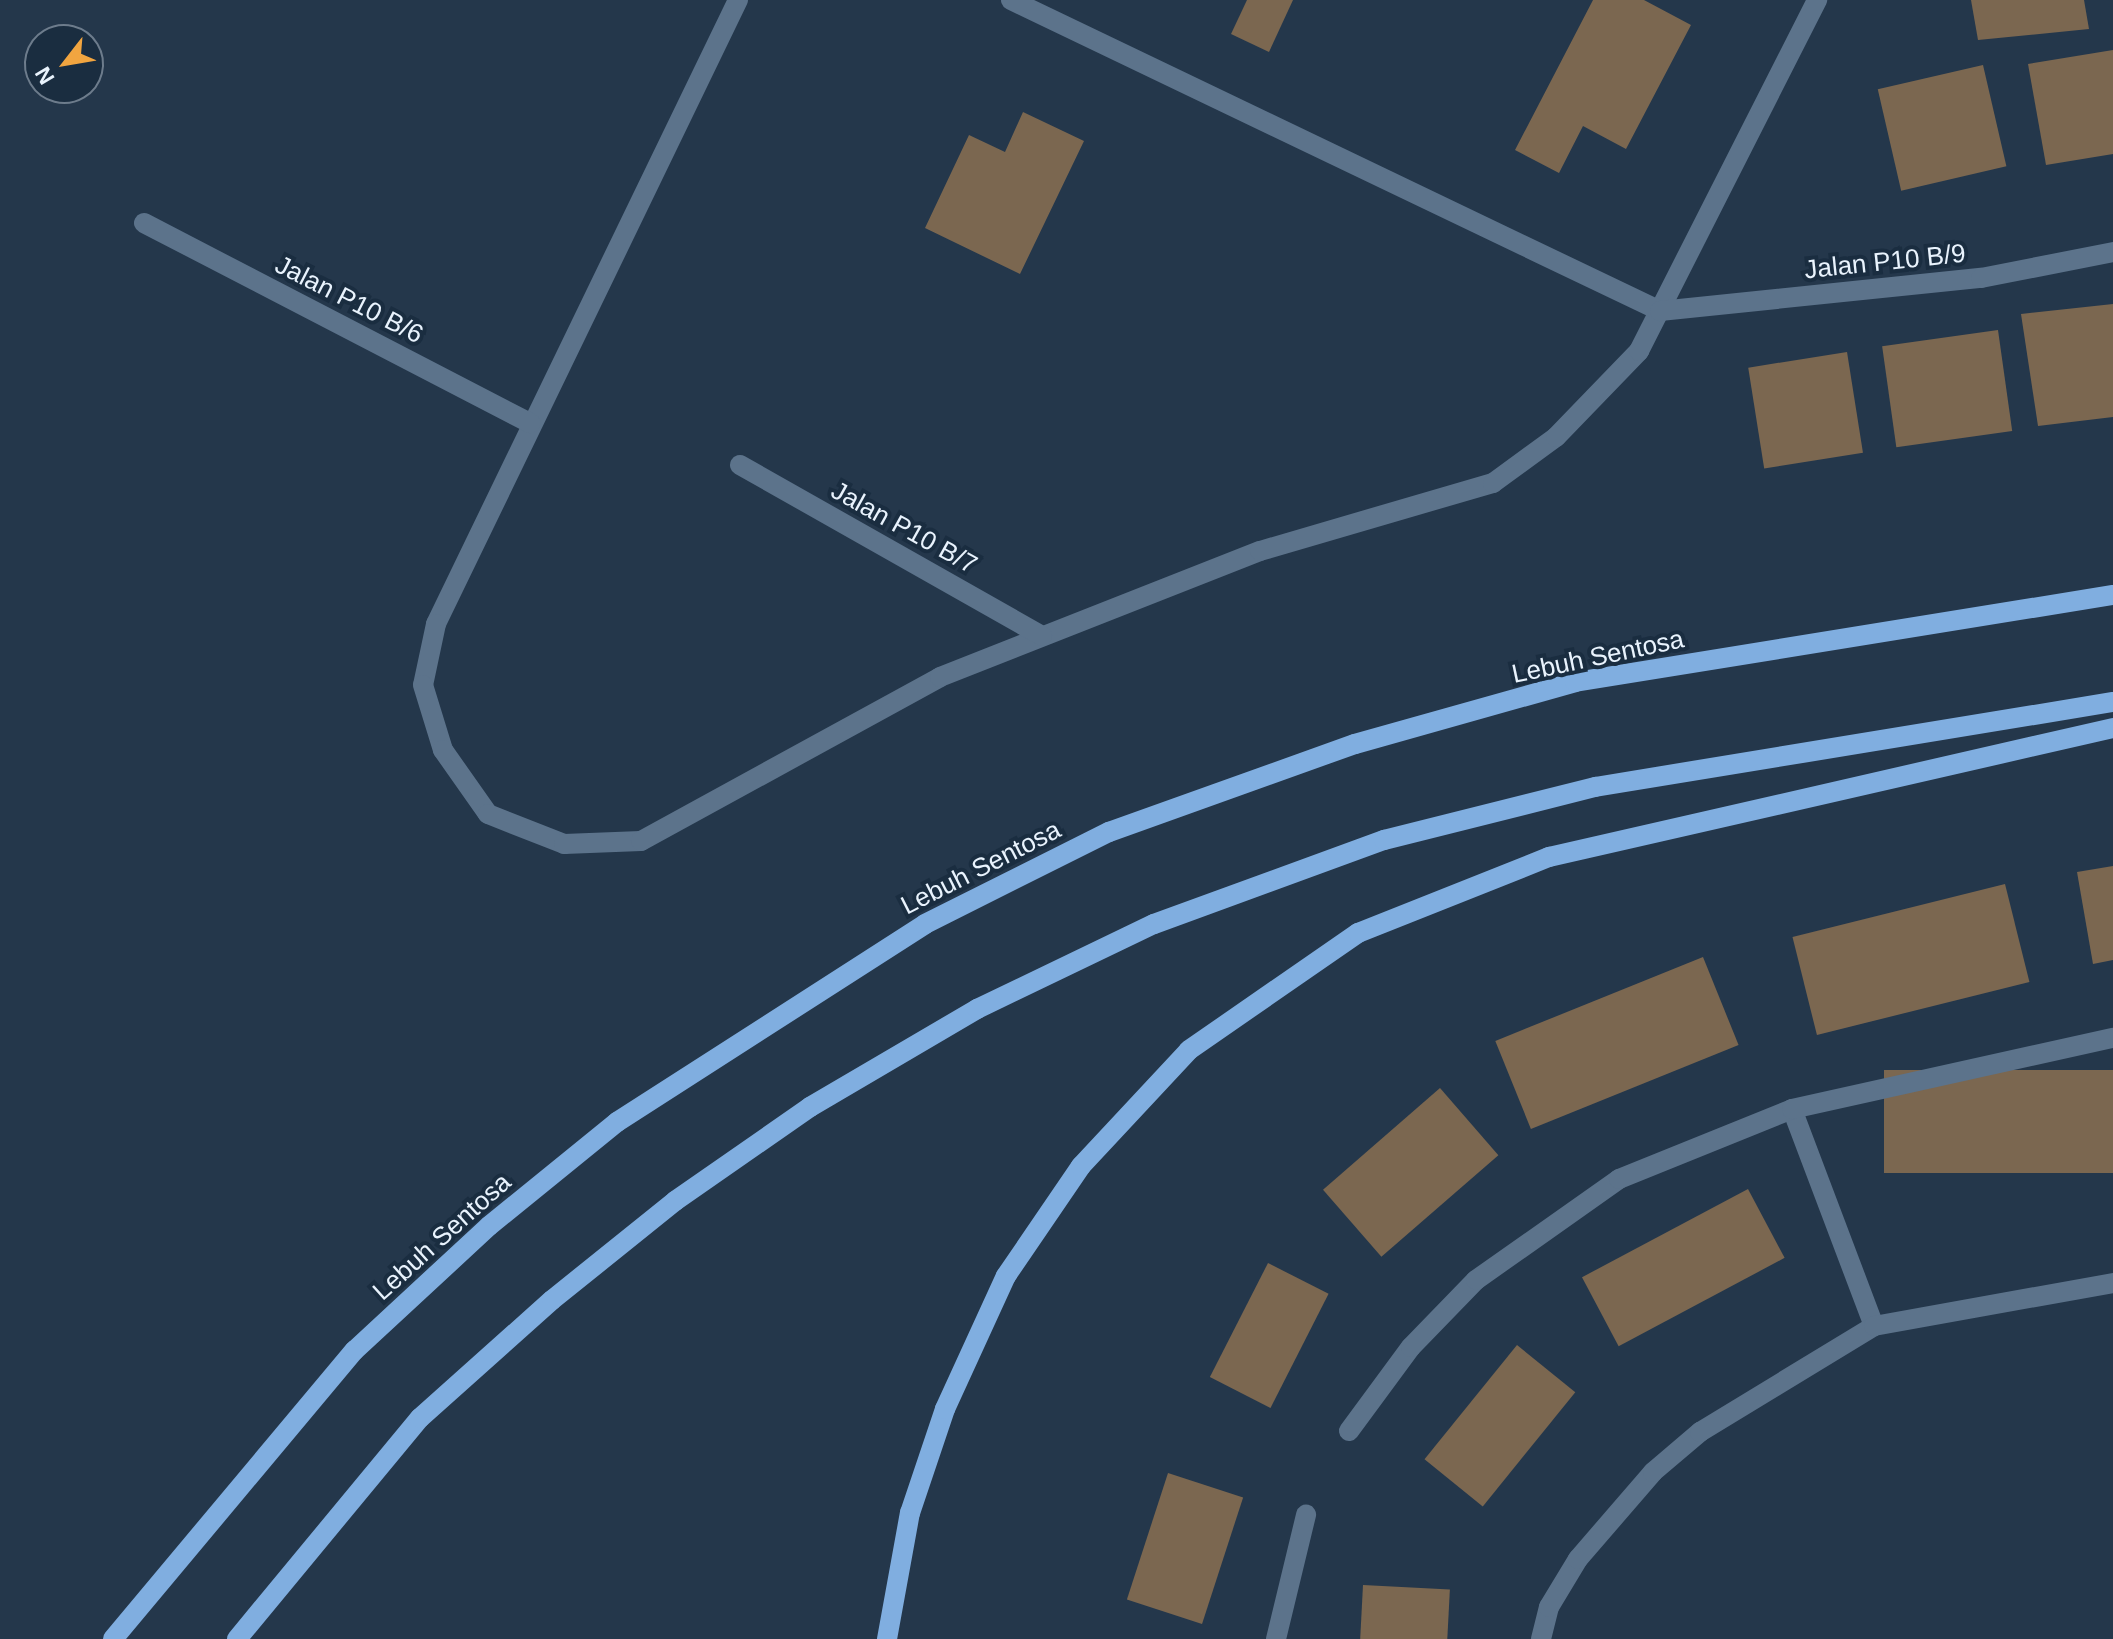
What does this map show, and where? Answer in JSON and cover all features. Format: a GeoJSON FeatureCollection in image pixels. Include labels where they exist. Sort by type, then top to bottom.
{"type":"FeatureCollection","features":[{"type":"Feature","properties":{"kind":"main road","name":"Lebuh Sentosa"},"geometry":{"type":"LineString","coordinates":[[113,1639],[354,1351],[489,1226],[630,1113],[925,924],[1109,832],[1355,744],[1575,682],[2113,595]]}},
{"type":"Feature","properties":{"kind":"main road"},"geometry":{"type":"LineString","coordinates":[[237,1639],[420,1418],[552,1300],[675,1201],[810,1107],[977,1009],[1154,924],[1384,840],[1595,787],[2113,702]]}},
{"type":"Feature","properties":{"kind":"main road"},"geometry":{"type":"LineString","coordinates":[[887,1639],[910,1513],[945,1409],[1006,1276],[1081,1166],[1189,1050],[1358,933],[1549,857],[2113,728]]}},
{"type":"Feature","properties":{"kind":"street"},"geometry":{"type":"LineString","coordinates":[[738,0],[530,423],[436,624],[423,685],[443,750],[488,814],[564,844],[641,841],[940,677],[1260,551],[1493,483],[1556,437],[1639,351],[1817,0]]}},
{"type":"Feature","properties":{"kind":"street"},"geometry":{"type":"LineString","coordinates":[[1011,0],[1660,311]]}},
{"type":"Feature","properties":{"kind":"street","name":"Jalan P10 B/6"},"geometry":{"type":"LineString","coordinates":[[144,223],[530,423]]}},
{"type":"Feature","properties":{"kind":"street","name":"Jalan P10 B/9"},"geometry":{"type":"LineString","coordinates":[[1660,311],[1981,278],[2113,252]]}},
{"type":"Feature","properties":{"kind":"street","name":"Jalan P10 B/7"},"geometry":{"type":"LineString","coordinates":[[740,465],[1042,636]]}},
{"type":"Feature","properties":{"kind":"street"},"geometry":{"type":"LineString","coordinates":[[1349,1431],[1411,1347],[1542,1228],[1633,1172],[1792,1109],[2113,1038]]}},
{"type":"Feature","properties":{"kind":"street"},"geometry":{"type":"LineString","coordinates":[[1792,1109],[1874,1326]]}},
{"type":"Feature","properties":{"kind":"street"},"geometry":{"type":"LineString","coordinates":[[1541,1639],[1549,1607],[1578,1559],[1653,1472],[1700,1432],[1874,1326],[2113,1283]]}},
{"type":"Feature","properties":{"kind":"street"},"geometry":{"type":"LineString","coordinates":[[1276,1639],[1306,1515]]}},
{"type":"Feature","properties":{"kind":"building"},"geometry":{"type":"Polygon","coordinates":[[[1247,0],[1293,0],[1269,52],[1231,34],[1247,0]]]}},
{"type":"Feature","properties":{"kind":"building"},"geometry":{"type":"Polygon","coordinates":[[[1593,0],[1644,0],[1691,25],[1626,149],[1583,126],[1559,173],[1515,150],[1593,0]]]}},
{"type":"Feature","properties":{"kind":"building"},"geometry":{"type":"Polygon","coordinates":[[[1971,0],[2084,0],[2089,29],[1978,40],[1971,0]]]}},
{"type":"Feature","properties":{"kind":"building"},"geometry":{"type":"Polygon","coordinates":[[[2113,50],[2113,154],[2046,165],[2028,64],[2113,50]]]}},
{"type":"Feature","properties":{"kind":"building"},"geometry":{"type":"Polygon","coordinates":[[[1983,65],[2006,166],[1901,191],[1878,89],[1983,65]]]}},
{"type":"Feature","properties":{"kind":"building"},"geometry":{"type":"Polygon","coordinates":[[[1023,112],[1084,141],[1020,274],[925,228],[969,135],[1005,152],[1023,112]]]}},
{"type":"Feature","properties":{"kind":"building"},"geometry":{"type":"Polygon","coordinates":[[[2113,304],[2113,417],[2038,426],[2021,314],[2113,304]]]}},
{"type":"Feature","properties":{"kind":"building"},"geometry":{"type":"Polygon","coordinates":[[[1998,330],[2012,431],[1896,447],[1882,346],[1998,330]]]}},
{"type":"Feature","properties":{"kind":"building"},"geometry":{"type":"Polygon","coordinates":[[[1847,352],[1863,453],[1764,468],[1748,368],[1847,352]]]}},
{"type":"Feature","properties":{"kind":"building"},"geometry":{"type":"Polygon","coordinates":[[[2113,866],[2113,960],[2093,964],[2077,872],[2113,866]]]}},
{"type":"Feature","properties":{"kind":"building"},"geometry":{"type":"Polygon","coordinates":[[[2005,884],[2029,982],[1817,1035],[1793,937],[2005,884]]]}},
{"type":"Feature","properties":{"kind":"building"},"geometry":{"type":"Polygon","coordinates":[[[1703,957],[1739,1045],[1531,1129],[1495,1041],[1703,957]]]}},
{"type":"Feature","properties":{"kind":"building"},"geometry":{"type":"Polygon","coordinates":[[[1884,1070],[2113,1070],[2113,1173],[1884,1173],[1884,1070]]]}},
{"type":"Feature","properties":{"kind":"building"},"geometry":{"type":"Polygon","coordinates":[[[1440,1088],[1498,1155],[1381,1257],[1323,1190],[1440,1088]]]}},
{"type":"Feature","properties":{"kind":"building"},"geometry":{"type":"Polygon","coordinates":[[[1748,1189],[1785,1258],[1619,1346],[1582,1277],[1748,1189]]]}},
{"type":"Feature","properties":{"kind":"building"},"geometry":{"type":"Polygon","coordinates":[[[1268,1263],[1329,1294],[1270,1408],[1210,1377],[1268,1263]]]}},
{"type":"Feature","properties":{"kind":"building"},"geometry":{"type":"Polygon","coordinates":[[[1517,1345],[1575,1392],[1483,1506],[1424,1459],[1517,1345]]]}},
{"type":"Feature","properties":{"kind":"building"},"geometry":{"type":"Polygon","coordinates":[[[1168,1473],[1243,1497],[1202,1624],[1127,1599],[1168,1473]]]}},
{"type":"Feature","properties":{"kind":"building"},"geometry":{"type":"Polygon","coordinates":[[[1363,1585],[1450,1590],[1447,1639],[1360,1639],[1363,1585]]]}}]}
